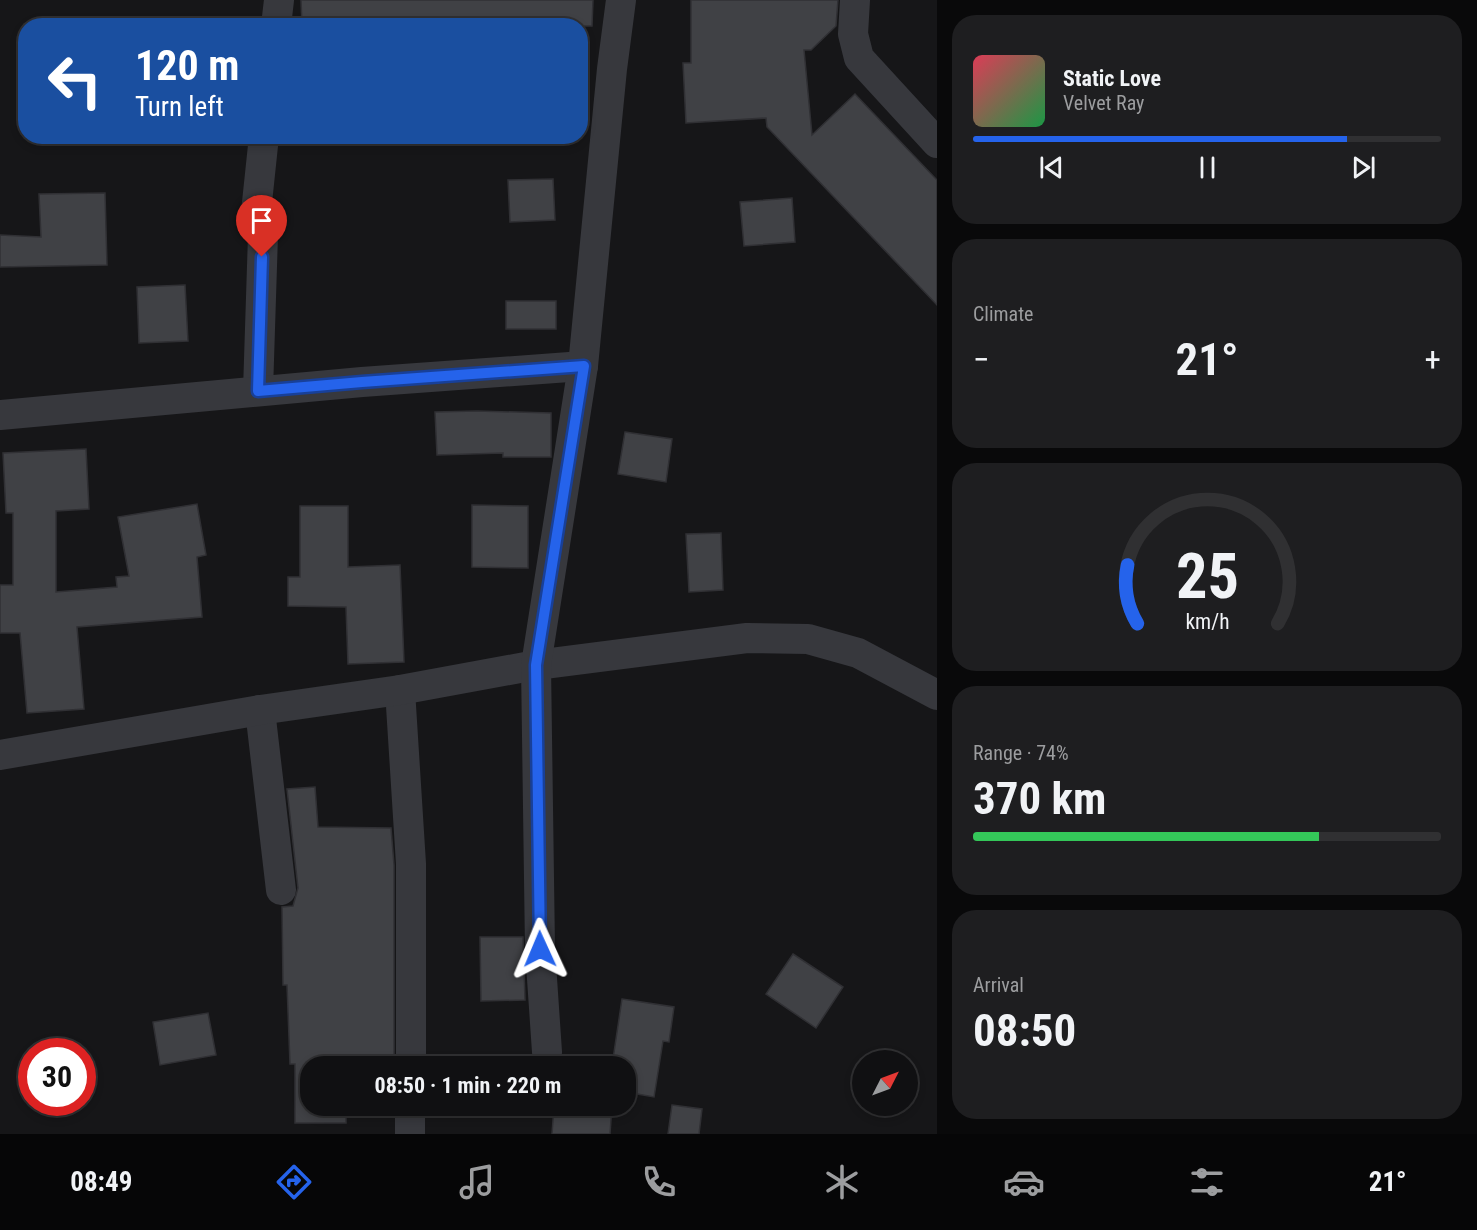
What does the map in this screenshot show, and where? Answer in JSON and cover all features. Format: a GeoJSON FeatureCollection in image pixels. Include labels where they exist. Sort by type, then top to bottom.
{"type":"FeatureCollection","features":[{"type":"Feature","properties":{"kind":"street"},"geometry":{"type":"LineString","coordinates":[[277,18],[279,0]]}},
{"type":"Feature","properties":{"kind":"street"},"geometry":{"type":"LineString","coordinates":[[547,1052],[540,949],[536,665],[584,366],[611,81],[621,0]]}},
{"type":"Feature","properties":{"kind":"street"},"geometry":{"type":"LineString","coordinates":[[855,0],[853,34],[859,58],[937,143]]}},
{"type":"Feature","properties":{"kind":"street"},"geometry":{"type":"LineString","coordinates":[[258,391],[262,235],[256,212],[263,144]]}},
{"type":"Feature","properties":{"kind":"street"},"geometry":{"type":"LineString","coordinates":[[0,415],[362,382],[584,366]]}},
{"type":"Feature","properties":{"kind":"street"},"geometry":{"type":"LineString","coordinates":[[0,755],[260,710],[400,690],[536,665],[747,638],[808,639],[858,653],[937,695]]}},
{"type":"Feature","properties":{"kind":"street"},"geometry":{"type":"LineString","coordinates":[[400,690],[411,864],[411,1056]]}},
{"type":"Feature","properties":{"kind":"street"},"geometry":{"type":"LineString","coordinates":[[260,710],[281,890]]}},
{"type":"Feature","properties":{"kind":"street"},"geometry":{"type":"LineString","coordinates":[[410,1116],[410,1134]]}},
{"type":"Feature","properties":{"kind":"building"},"geometry":{"type":"Polygon","coordinates":[[[301,0],[593,0],[592,26],[588,26],[588,18],[302,18],[301,0]]]}},
{"type":"Feature","properties":{"kind":"building"},"geometry":{"type":"Polygon","coordinates":[[[691,0],[838,0],[836,26],[811,50],[804,50],[812,135],[855,94],[937,180],[937,305],[767,127],[766,118],[686,123],[683,63],[691,63],[691,0]]]}},
{"type":"Feature","properties":{"kind":"building"},"geometry":{"type":"Polygon","coordinates":[[[553,179],[555,220],[510,222],[508,180],[553,179]]]}},
{"type":"Feature","properties":{"kind":"building"},"geometry":{"type":"Polygon","coordinates":[[[105,193],[107,265],[0,267],[0,235],[41,237],[39,194],[105,193]]]}},
{"type":"Feature","properties":{"kind":"building"},"geometry":{"type":"Polygon","coordinates":[[[792,198],[795,242],[744,246],[740,202],[792,198]]]}},
{"type":"Feature","properties":{"kind":"building"},"geometry":{"type":"Polygon","coordinates":[[[185,285],[188,341],[139,343],[137,287],[185,285]]]}},
{"type":"Feature","properties":{"kind":"building"},"geometry":{"type":"Polygon","coordinates":[[[506,301],[556,301],[556,329],[506,329],[506,301]]]}},
{"type":"Feature","properties":{"kind":"building"},"geometry":{"type":"Polygon","coordinates":[[[435,412],[551,413],[551,457],[503,457],[503,453],[437,455],[435,412]]]}},
{"type":"Feature","properties":{"kind":"building"},"geometry":{"type":"Polygon","coordinates":[[[625,432],[672,439],[666,482],[618,474],[625,432]]]}},
{"type":"Feature","properties":{"kind":"building"},"geometry":{"type":"Polygon","coordinates":[[[86,449],[89,509],[56,511],[56,592],[117,587],[116,577],[129,576],[118,517],[197,504],[206,555],[197,557],[202,617],[77,627],[84,709],[27,713],[20,633],[0,633],[0,585],[13,585],[13,513],[6,513],[3,453],[86,449]]]}},
{"type":"Feature","properties":{"kind":"building"},"geometry":{"type":"Polygon","coordinates":[[[472,505],[528,506],[528,568],[472,567],[472,505]]]}},
{"type":"Feature","properties":{"kind":"building"},"geometry":{"type":"Polygon","coordinates":[[[300,506],[348,506],[348,567],[400,565],[404,662],[348,664],[346,607],[288,606],[288,577],[300,577],[300,506]]]}},
{"type":"Feature","properties":{"kind":"building"},"geometry":{"type":"Polygon","coordinates":[[[721,533],[723,590],[689,592],[686,534],[721,533]]]}},
{"type":"Feature","properties":{"kind":"building"},"geometry":{"type":"Polygon","coordinates":[[[315,787],[318,827],[391,828],[394,865],[394,1056],[300,1056],[300,1116],[346,1116],[346,1123],[295,1123],[295,1064],[290,1064],[287,985],[283,985],[282,907],[293,906],[298,888],[287,789],[315,787]]]}},
{"type":"Feature","properties":{"kind":"building"},"geometry":{"type":"Polygon","coordinates":[[[480,937],[523,937],[525,1000],[481,1001],[480,937]]]}},
{"type":"Feature","properties":{"kind":"building"},"geometry":{"type":"Polygon","coordinates":[[[793,954],[843,987],[816,1028],[766,994],[793,954]]]}},
{"type":"Feature","properties":{"kind":"building"},"geometry":{"type":"Polygon","coordinates":[[[622,999],[674,1007],[669,1042],[663,1041],[654,1097],[636,1094],[636,1056],[613,1056],[622,999]]]}},
{"type":"Feature","properties":{"kind":"building"},"geometry":{"type":"Polygon","coordinates":[[[208,1013],[216,1055],[160,1065],[153,1022],[208,1013]]]}},
{"type":"Feature","properties":{"kind":"building"},"geometry":{"type":"Polygon","coordinates":[[[672,1105],[702,1109],[699,1134],[668,1134],[672,1105]]]}},
{"type":"Feature","properties":{"kind":"building"},"geometry":{"type":"Polygon","coordinates":[[[553,1116],[611,1116],[610,1134],[552,1134],[553,1116]]]}},
{"type":"Feature","properties":{"kind":"route"},"geometry":{"type":"LineString","coordinates":[[262,257],[258,391],[584,366],[536,665],[540,949]]}}]}
